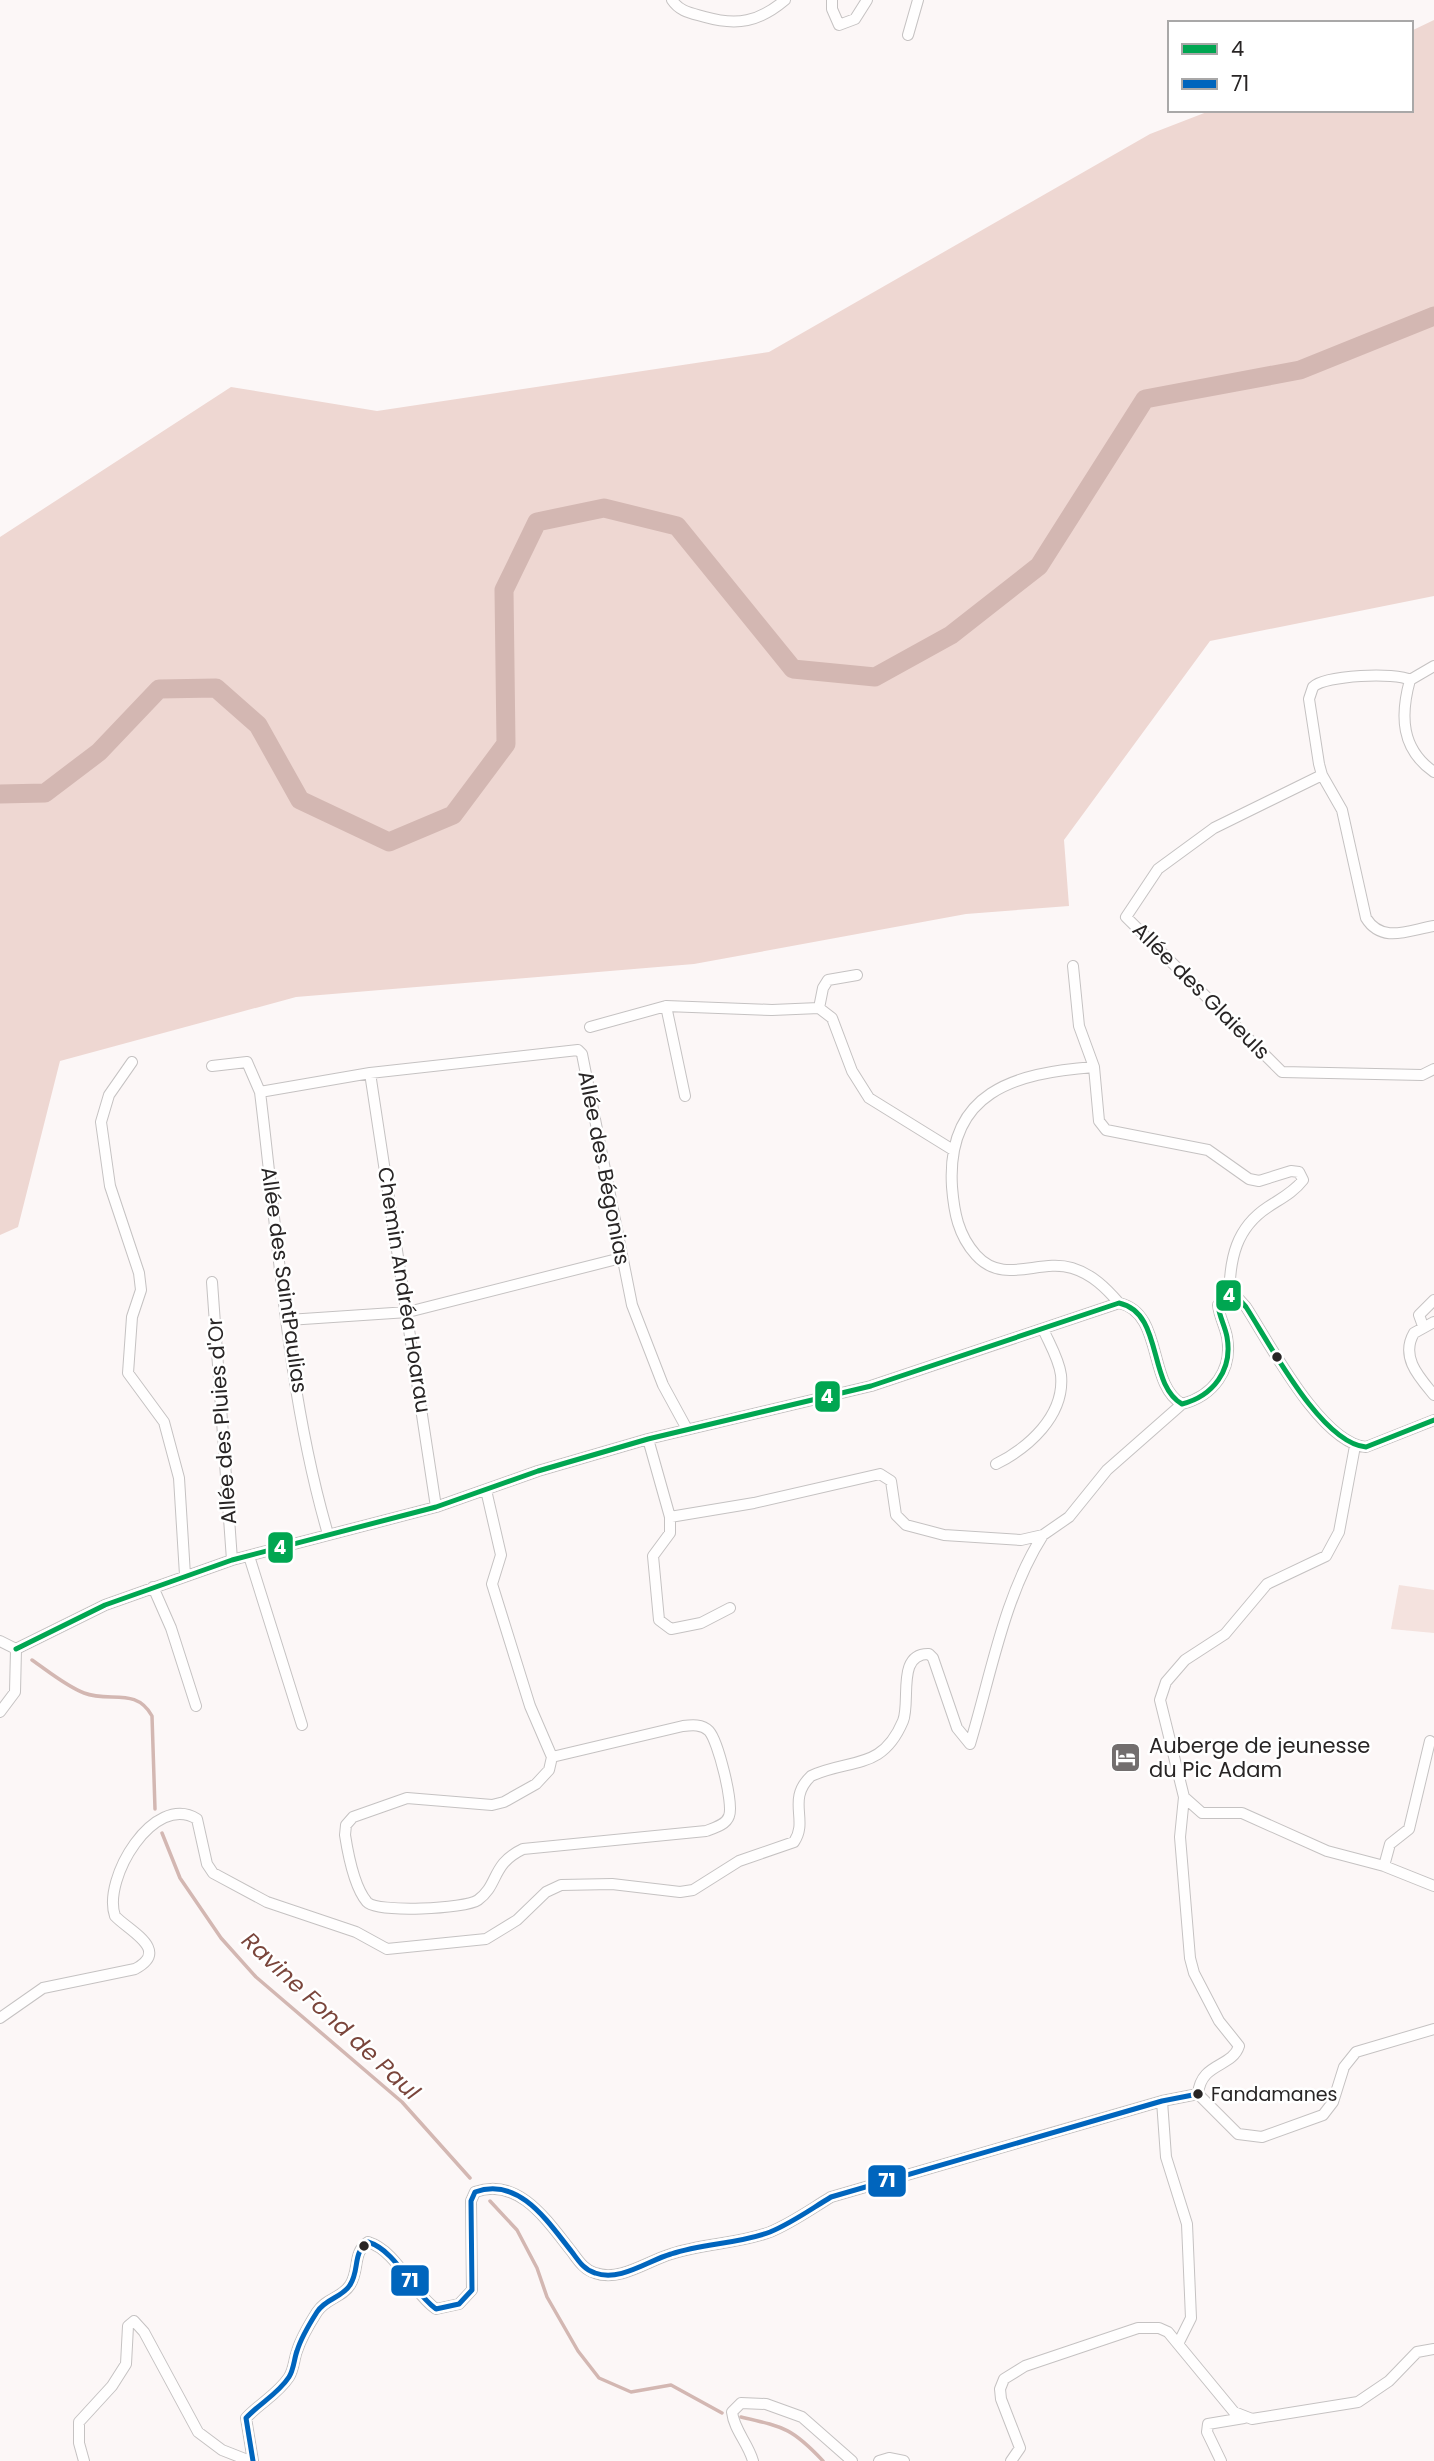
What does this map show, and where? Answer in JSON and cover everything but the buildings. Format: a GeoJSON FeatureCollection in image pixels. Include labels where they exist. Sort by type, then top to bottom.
{"type":"FeatureCollection","features":[{"type":"Feature","properties":{"kind":"street"},"geometry":{"type":"LineString","coordinates":[[672,0],[681,10],[729,24],[757,19],[785,0]]}},
{"type":"Feature","properties":{"kind":"street"},"geometry":{"type":"LineString","coordinates":[[832,0],[832,9],[839,25],[855,19],[867,0]]}},
{"type":"Feature","properties":{"kind":"street"},"geometry":{"type":"LineString","coordinates":[[908,36],[918,0]]}},
{"type":"Feature","properties":{"kind":"street"},"geometry":{"type":"LineString","coordinates":[[1434,666],[1410,680],[1404,702],[1403,726],[1420,763],[1434,772]]}},
{"type":"Feature","properties":{"kind":"street"},"geometry":{"type":"LineString","coordinates":[[1410,680],[1395,675],[1318,682],[1310,693],[1310,699],[1322,775],[1342,810],[1364,912],[1373,929],[1388,935],[1434,926]]}},
{"type":"Feature","properties":{"kind":"street","name":"Allée des Glaieuls"},"geometry":{"type":"LineString","coordinates":[[1322,775],[1214,828],[1158,869],[1126,917],[1282,1072],[1422,1075],[1434,1069]]}},
{"type":"Feature","properties":{"kind":"street"},"geometry":{"type":"LineString","coordinates":[[670,1517],[754,1503],[880,1474],[891,1481],[896,1515],[906,1525],[944,1535],[1021,1540],[1043,1535],[1069,1517],[1107,1471],[1182,1404],[1204,1397],[1225,1370],[1229,1352],[1218,1304],[1229,1294],[1237,1238],[1252,1217],[1297,1188],[1303,1180],[1298,1172],[1291,1171],[1259,1181],[1249,1179],[1208,1150],[1106,1130],[1099,1121],[1094,1068],[1079,1026],[1073,966]]}},
{"type":"Feature","properties":{"kind":"street"},"geometry":{"type":"LineString","coordinates":[[819,1008],[823,988],[828,981],[857,975]]}},
{"type":"Feature","properties":{"kind":"street"},"geometry":{"type":"LineString","coordinates":[[590,1027],[666,1006],[772,1010],[819,1008],[832,1018],[852,1071],[869,1098],[953,1150]]}},
{"type":"Feature","properties":{"kind":"street"},"geometry":{"type":"LineString","coordinates":[[666,1006],[685,1096]]}},
{"type":"Feature","properties":{"kind":"street","name":"Allée des Bégonias"},"geometry":{"type":"LineString","coordinates":[[260,1092],[370,1073],[578,1050],[582,1054],[632,1305],[663,1385],[687,1429]]}},
{"type":"Feature","properties":{"kind":"street"},"geometry":{"type":"LineString","coordinates":[[132,1062],[109,1095],[100,1122],[110,1185],[139,1273],[141,1290],[132,1317],[128,1373],[164,1422],[178,1479],[185,1575]]}},
{"type":"Feature","properties":{"kind":"street","name":"Allée des SaintPaulias"},"geometry":{"type":"LineString","coordinates":[[212,1066],[247,1062],[260,1092],[288,1320],[313,1481],[328,1534]]}},
{"type":"Feature","properties":{"kind":"street"},"geometry":{"type":"LineString","coordinates":[[1094,1068],[1047,1072],[993,1093],[973,1106],[960,1128],[953,1150],[955,1217],[966,1242],[978,1257],[993,1269],[1006,1271],[1059,1266],[1072,1268],[1104,1286],[1119,1303],[1139,1315],[1167,1386],[1182,1404]]}},
{"type":"Feature","properties":{"kind":"street","name":"Chemin Andréa Hoarau"},"geometry":{"type":"LineString","coordinates":[[370,1073],[436,1507]]}},
{"type":"Feature","properties":{"kind":"street"},"geometry":{"type":"LineString","coordinates":[[288,1320],[408,1312],[621,1258]]}},
{"type":"Feature","properties":{"kind":"street","name":"Allée des Pluies d'Or"},"geometry":{"type":"LineString","coordinates":[[212,1282],[232,1559]]}},
{"type":"Feature","properties":{"kind":"street"},"geometry":{"type":"LineString","coordinates":[[1229,1294],[1238,1298],[1246,1307],[1320,1420],[1355,1446],[1377,1445],[1434,1420]]}},
{"type":"Feature","properties":{"kind":"street"},"geometry":{"type":"LineString","coordinates":[[1434,1300],[1419,1315],[1428,1324],[1410,1340],[1410,1359],[1415,1373],[1434,1395]]}},
{"type":"Feature","properties":{"kind":"street"},"geometry":{"type":"LineString","coordinates":[[16,1649],[65,1623],[153,1587],[232,1559],[436,1507],[538,1471],[648,1439],[871,1386],[1119,1303]]}},
{"type":"Feature","properties":{"kind":"street"},"geometry":{"type":"LineString","coordinates":[[996,1464],[1028,1445],[1051,1414],[1059,1391],[1060,1367],[1043,1329]]}},
{"type":"Feature","properties":{"kind":"street"},"geometry":{"type":"LineString","coordinates":[[648,1439],[670,1517],[670,1533],[653,1556],[659,1620],[671,1629],[701,1623],[730,1608]]}},
{"type":"Feature","properties":{"kind":"street"},"geometry":{"type":"LineString","coordinates":[[1198,2095],[1207,2072],[1235,2054],[1239,2046],[1236,2038],[1223,2027],[1194,1973],[1190,1958],[1180,1837],[1184,1797],[1160,1700],[1166,1682],[1185,1660],[1225,1634],[1267,1584],[1326,1556],[1339,1532],[1355,1446]]}},
{"type":"Feature","properties":{"kind":"street"},"geometry":{"type":"LineString","coordinates":[[486,1490],[501,1555],[492,1584],[530,1706],[552,1756],[549,1769],[536,1784],[498,1804],[407,1798],[353,1816],[346,1825],[345,1835],[364,1899],[378,1908],[461,1906],[479,1899],[504,1860],[523,1849],[706,1831],[720,1825],[730,1815],[730,1799],[714,1740],[706,1728],[700,1726],[682,1726],[552,1756]]}},
{"type":"Feature","properties":{"kind":"street"},"geometry":{"type":"LineString","coordinates":[[0,2018],[28,1995],[43,1988],[135,1969],[144,1964],[149,1955],[147,1944],[115,1916],[112,1890],[128,1853],[142,1835],[169,1815],[183,1814],[197,1819],[209,1869],[223,1879],[267,1902],[356,1932],[381,1947],[406,1949],[486,1939],[517,1920],[546,1892],[561,1885],[612,1884],[687,1891],[748,1857],[794,1842],[799,1833],[797,1801],[803,1784],[821,1771],[858,1765],[886,1749],[904,1719],[909,1666],[924,1653],[933,1658],[957,1728],[970,1744],[1015,1591],[1028,1559],[1043,1535]]}},
{"type":"Feature","properties":{"kind":"street"},"geometry":{"type":"LineString","coordinates":[[249,1556],[302,1725]]}},
{"type":"Feature","properties":{"kind":"street"},"geometry":{"type":"LineString","coordinates":[[153,1587],[171,1628],[196,1706]]}},
{"type":"Feature","properties":{"kind":"street"},"geometry":{"type":"LineString","coordinates":[[0,1641],[16,1649]]}},
{"type":"Feature","properties":{"kind":"street"},"geometry":{"type":"LineString","coordinates":[[0,1713],[11,1702],[15,1692],[16,1649]]}},
{"type":"Feature","properties":{"kind":"street"},"geometry":{"type":"LineString","coordinates":[[1384,1866],[1390,1844],[1409,1829],[1430,1741]]}},
{"type":"Feature","properties":{"kind":"street"},"geometry":{"type":"LineString","coordinates":[[1184,1797],[1202,1813],[1242,1813],[1327,1851],[1384,1866],[1434,1886]]}},
{"type":"Feature","properties":{"kind":"street"},"geometry":{"type":"LineString","coordinates":[[1198,2095],[1238,2134],[1262,2137],[1323,2115],[1333,2102],[1344,2067],[1356,2052],[1434,2029]]}},
{"type":"Feature","properties":{"kind":"street"},"geometry":{"type":"LineString","coordinates":[[84,2461],[79,2443],[79,2422],[111,2386],[126,2364],[128,2326],[134,2321],[144,2332],[198,2432],[222,2450],[252,2461],[246,2418],[277,2393],[292,2374],[297,2349],[318,2311],[329,2298],[349,2288],[354,2280],[358,2251],[362,2246],[368,2242],[380,2246],[424,2301],[436,2309],[459,2304],[472,2290],[471,2201],[475,2192],[498,2187],[519,2197],[540,2211],[585,2269],[596,2274],[621,2274],[670,2254],[768,2233],[789,2224],[831,2197],[1162,2101],[1198,2095]]}},
{"type":"Feature","properties":{"kind":"street"},"geometry":{"type":"LineString","coordinates":[[1162,2101],[1166,2157],[1187,2224],[1191,2318],[1179,2342]]}},
{"type":"Feature","properties":{"kind":"street"},"geometry":{"type":"LineString","coordinates":[[1012,2461],[1020,2448],[1019,2438],[1004,2407],[999,2389],[1004,2379],[1014,2372],[1138,2328],[1158,2328],[1179,2342],[1234,2412],[1244,2418]]}},
{"type":"Feature","properties":{"kind":"street"},"geometry":{"type":"LineString","coordinates":[[1222,2461],[1207,2432],[1208,2424],[1244,2418],[1260,2419],[1358,2402],[1389,2381],[1416,2351],[1434,2349]]}},
{"type":"Feature","properties":{"kind":"street"},"geometry":{"type":"LineString","coordinates":[[753,2461],[749,2447],[733,2424],[732,2412],[741,2403],[766,2404],[802,2417],[852,2461]]}},
{"type":"Feature","properties":{"kind":"street"},"geometry":{"type":"LineString","coordinates":[[879,2461],[889,2458],[904,2461]]}},
{"type":"Feature","properties":{"kind":"shaded area"},"geometry":{"type":"Polygon","coordinates":[[[1434,20],[1434,596],[1210,641],[1064,840],[1069,906],[966,914],[694,964],[296,997],[60,1061],[18,1227],[0,1235],[0,537],[231,387],[377,411],[769,352],[1150,134],[1207,112],[1413,112],[1413,30],[1434,20]]]}},
{"type":"Feature","properties":{"kind":"shaded area"},"geometry":{"type":"Polygon","coordinates":[[[1399,1585],[1434,1590],[1434,1633],[1391,1629],[1399,1585]]]}},
{"type":"Feature","properties":{"kind":"waterway"},"geometry":{"type":"LineString","coordinates":[[0,794],[45,793],[99,752],[159,689],[216,688],[258,725],[300,800],[389,842],[453,815],[506,744],[504,590],[537,522],[604,508],[677,526],[793,669],[875,677],[951,635],[1039,566],[1145,399],[1300,370],[1434,316]]}},
{"type":"Feature","properties":{"kind":"waterway","name":"Ravine Fond de Paul"},"geometry":{"type":"LineString","coordinates":[[32,1660],[84,1693],[122,1697],[146,1707],[152,1716],[155,1809]]}},
{"type":"Feature","properties":{"kind":"waterway","name":"Ravine Fond de Paul"},"geometry":{"type":"LineString","coordinates":[[162,1833],[180,1878],[221,1938],[256,1977],[402,2102],[470,2178]]}},
{"type":"Feature","properties":{"kind":"waterway","name":"Ravine Fond de Paul"},"geometry":{"type":"LineString","coordinates":[[490,2201],[517,2230],[537,2268],[547,2297],[578,2351],[599,2378],[631,2392],[671,2385],[722,2413]]}},
{"type":"Feature","properties":{"kind":"waterway","name":"Ravine Fond de Paul"},"geometry":{"type":"LineString","coordinates":[[741,2417],[786,2430],[823,2461]]}},
{"type":"Feature","properties":{"kind":"transit line","name":"4"},"geometry":{"type":"LineString","coordinates":[[16,1649],[105,1605],[232,1560],[436,1507],[538,1471],[648,1439],[871,1386],[1119,1303],[1133,1309],[1143,1320],[1164,1381],[1171,1394],[1182,1404],[1203,1395],[1224,1371],[1228,1349],[1218,1305],[1229,1295],[1238,1298],[1246,1307],[1283,1367],[1315,1411],[1332,1429],[1349,1441],[1366,1447],[1434,1420]]}},
{"type":"Feature","properties":{"kind":"transit line","name":"71"},"geometry":{"type":"LineString","coordinates":[[253,2461],[246,2418],[289,2377],[299,2346],[317,2312],[350,2285],[360,2251],[368,2242],[396,2262],[436,2309],[459,2304],[472,2290],[471,2201],[475,2192],[505,2190],[519,2196],[553,2228],[584,2267],[591,2272],[614,2275],[683,2250],[770,2232],[831,2197],[1162,2101],[1198,2094]]}},
{"type":"Feature","properties":{"kind":"place","name":"Auberge de jeunesse du Pic Adam"},"geometry":{"type":"Point","coordinates":[1126,1758]}},
{"type":"Feature","properties":{"kind":"place","name":"Fandamanes"},"geometry":{"type":"Point","coordinates":[1198,2094]}}]}
